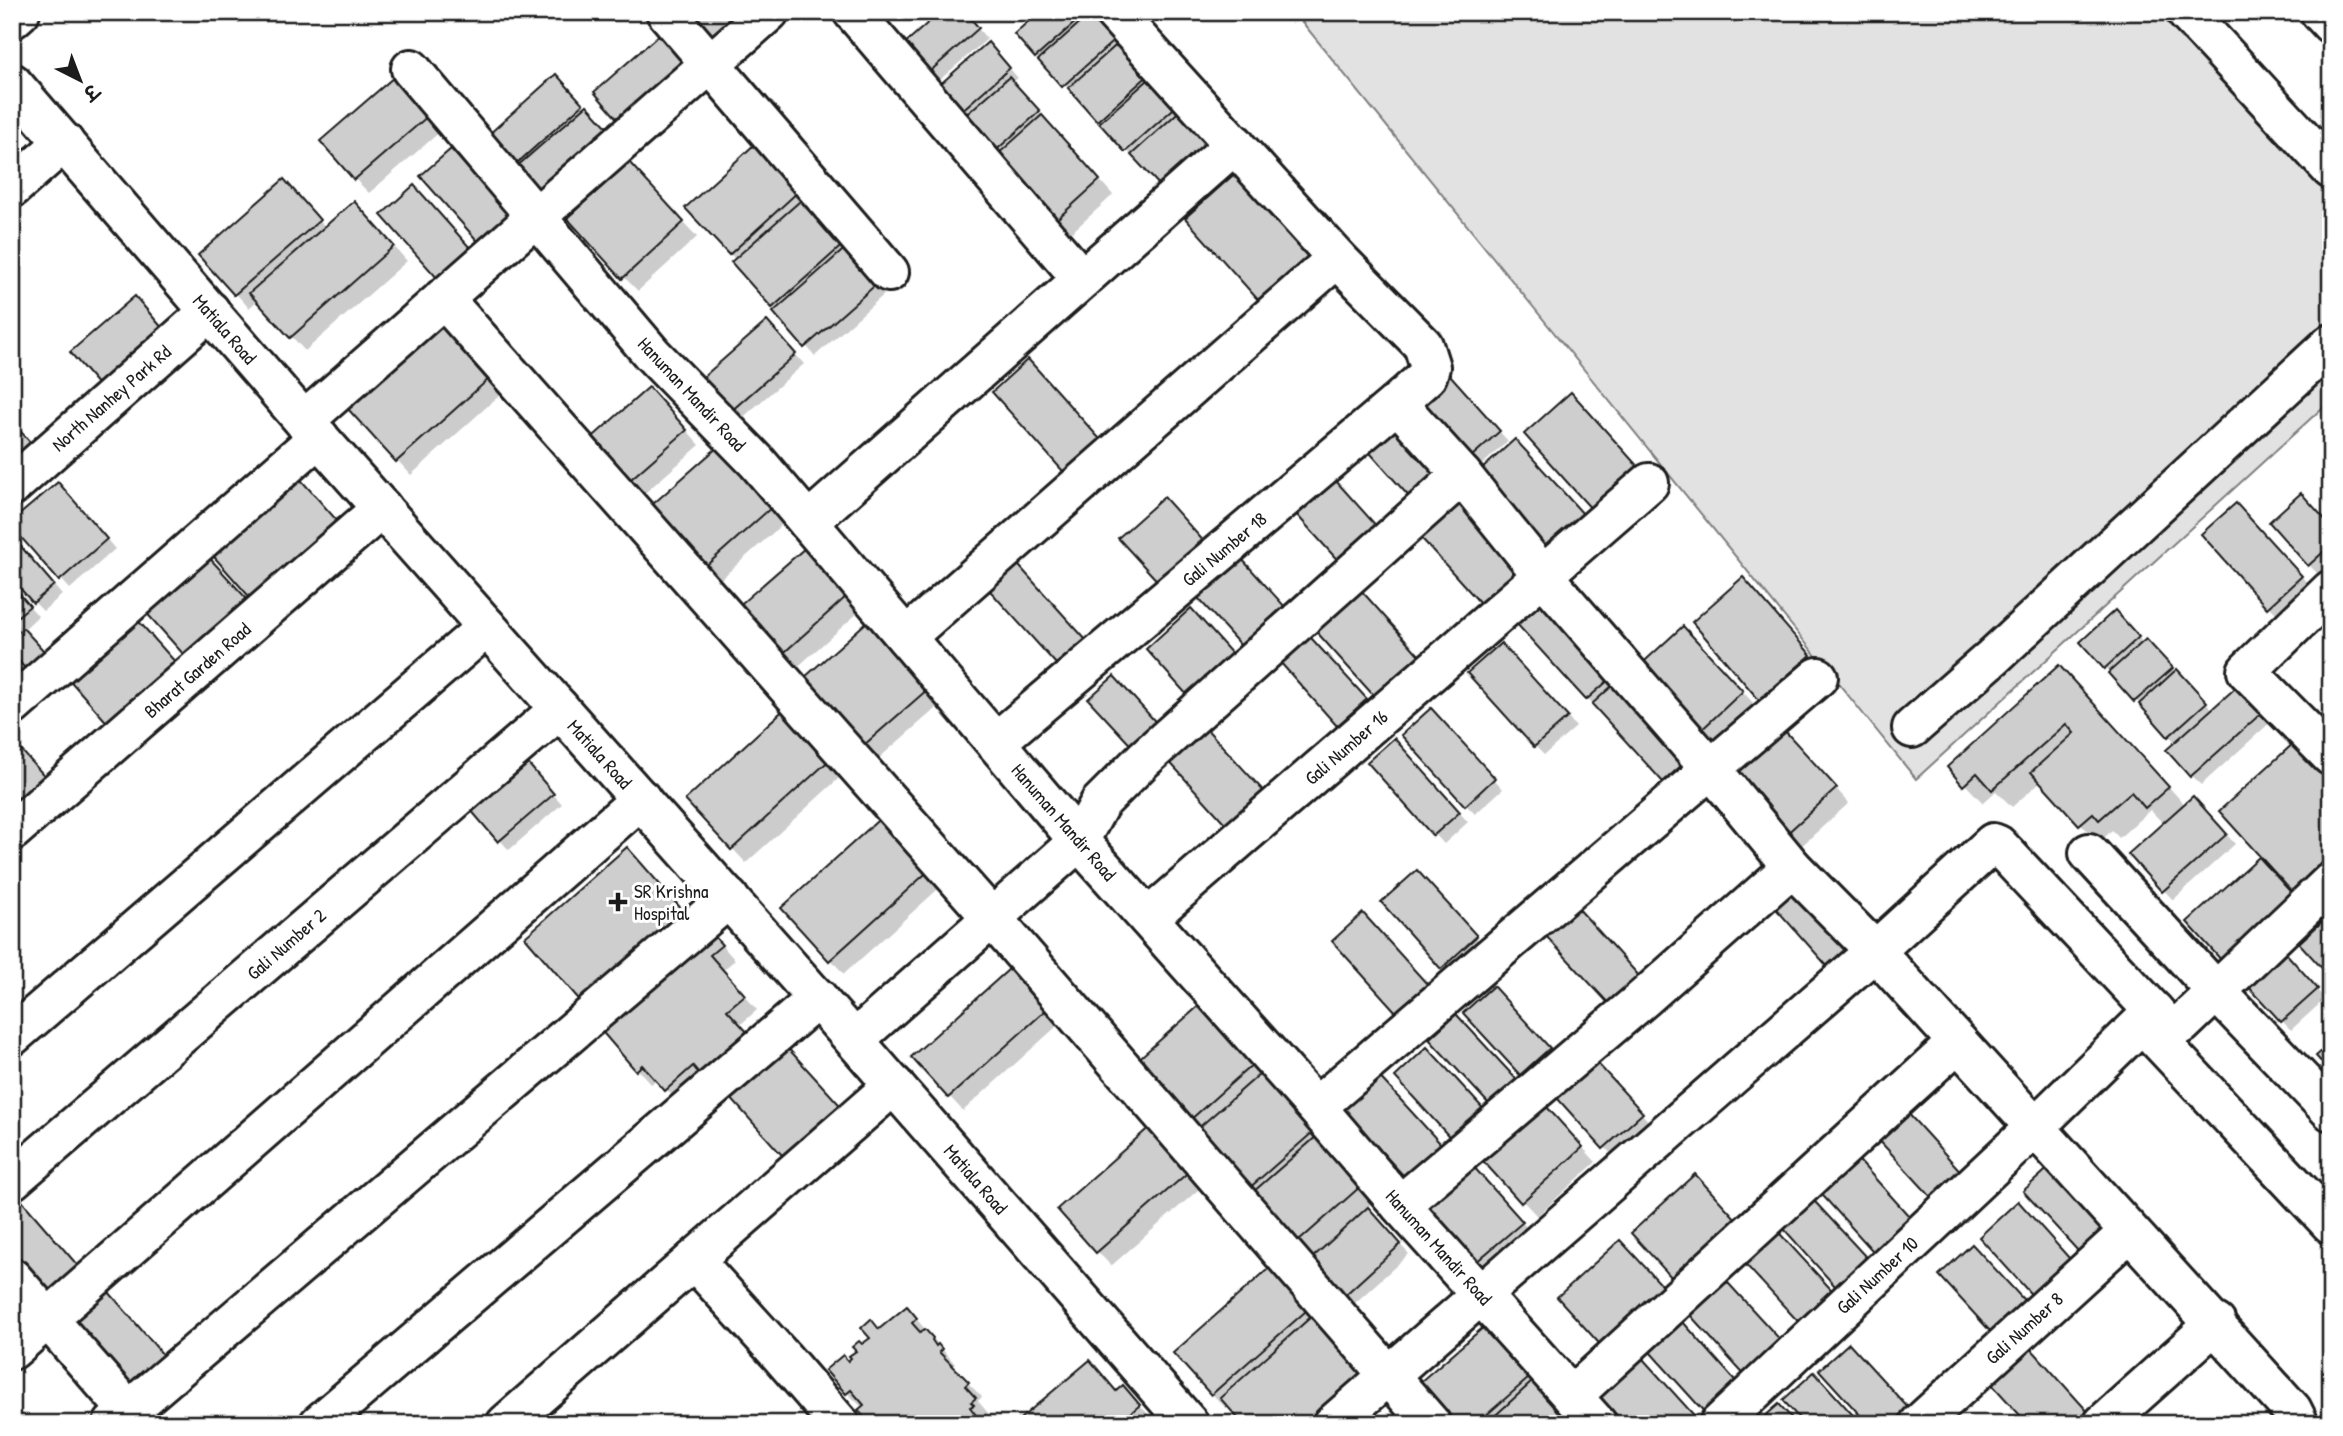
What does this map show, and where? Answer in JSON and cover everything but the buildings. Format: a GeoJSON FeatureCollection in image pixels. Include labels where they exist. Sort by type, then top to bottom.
{"type":"FeatureCollection","features":[{"type":"Feature","properties":{"kind":"street"},"geometry":{"type":"LineString","coordinates":[[12,19],[20,12]]}},
{"type":"Feature","properties":{"kind":"street"},"geometry":{"type":"LineString","coordinates":[[666,12],[889,272]]}},
{"type":"Feature","properties":{"kind":"street"},"geometry":{"type":"LineString","coordinates":[[12,706],[311,429],[443,298],[769,12]]}},
{"type":"Feature","properties":{"kind":"street"},"geometry":{"type":"LineString","coordinates":[[853,12],[1082,279]]}},
{"type":"Feature","properties":{"kind":"street"},"geometry":{"type":"LineString","coordinates":[[906,636],[1338,258],[1114,12]]}},
{"type":"Feature","properties":{"kind":"street"},"geometry":{"type":"LineString","coordinates":[[2186,12],[2331,169]]}},
{"type":"Feature","properties":{"kind":"street"},"geometry":{"type":"LineString","coordinates":[[2319,12],[2331,24]]}},
{"type":"Feature","properties":{"kind":"street","name":"Hanuman Mandir Road"},"geometry":{"type":"LineString","coordinates":[[411,69],[652,354],[757,462],[1079,841],[1597,1424]]}},
{"type":"Feature","properties":{"kind":"street","name":"Matiala Road"},"geometry":{"type":"LineString","coordinates":[[12,83],[311,429],[818,998],[1189,1424]]}},
{"type":"Feature","properties":{"kind":"street"},"geometry":{"type":"LineString","coordinates":[[12,188],[64,142]]}},
{"type":"Feature","properties":{"kind":"street"},"geometry":{"type":"LineString","coordinates":[[808,522],[1235,144]]}},
{"type":"Feature","properties":{"kind":"street","name":"Gali Number 18"},"geometry":{"type":"LineString","coordinates":[[996,742],[1427,376],[1430,367],[1423,345],[1338,258]]}},
{"type":"Feature","properties":{"kind":"street"},"geometry":{"type":"LineString","coordinates":[[443,298],[992,918],[1431,1424]]}},
{"type":"Feature","properties":{"kind":"street","name":"North Nanhey Park Rd"},"geometry":{"type":"LineString","coordinates":[[12,486],[210,311]]}},
{"type":"Feature","properties":{"kind":"street"},"geometry":{"type":"LineString","coordinates":[[1912,728],[1993,657],[2331,344]]}},
{"type":"Feature","properties":{"kind":"street"},"geometry":{"type":"LineString","coordinates":[[1396,403],[1462,475],[1544,577],[1712,770],[1792,867],[1875,951],[2129,1232],[2216,1323],[2292,1410],[2299,1424]]}},
{"type":"Feature","properties":{"kind":"street"},"geometry":{"type":"LineString","coordinates":[[854,1040],[1079,841],[1100,803],[1121,782],[1462,475]]}},
{"type":"Feature","properties":{"kind":"street","name":"Gali Number 16"},"geometry":{"type":"LineString","coordinates":[[1148,918],[1649,484]]}},
{"type":"Feature","properties":{"kind":"street","name":"Bharat Garden Road"},"geometry":{"type":"LineString","coordinates":[[12,831],[382,508]]}},
{"type":"Feature","properties":{"kind":"street"},"geometry":{"type":"LineString","coordinates":[[2331,590],[2247,671],[2331,756]]}},
{"type":"Feature","properties":{"kind":"street"},"geometry":{"type":"LineString","coordinates":[[12,1036],[487,627]]}},
{"type":"Feature","properties":{"kind":"street"},"geometry":{"type":"LineString","coordinates":[[1316,1107],[1818,677]]}},
{"type":"Feature","properties":{"kind":"street","name":"Gali Number 2"},"geometry":{"type":"LineString","coordinates":[[12,1180],[560,709]]}},
{"type":"Feature","properties":{"kind":"street"},"geometry":{"type":"LineString","coordinates":[[12,1350],[640,799]]}},
{"type":"Feature","properties":{"kind":"street"},"geometry":{"type":"LineString","coordinates":[[1333,1424],[1996,843],[2331,1224]]}},
{"type":"Feature","properties":{"kind":"street"},"geometry":{"type":"LineString","coordinates":[[2089,853],[2331,1111]]}},
{"type":"Feature","properties":{"kind":"street"},"geometry":{"type":"LineString","coordinates":[[1400,1205],[1644,998],[1792,867]]}},
{"type":"Feature","properties":{"kind":"street"},"geometry":{"type":"LineString","coordinates":[[2148,1017],[2164,1021],[2175,1028],[2182,1024],[2331,882]]}},
{"type":"Feature","properties":{"kind":"street"},"geometry":{"type":"LineString","coordinates":[[12,1278],[127,1419],[729,898]]}},
{"type":"Feature","properties":{"kind":"street"},"geometry":{"type":"LineString","coordinates":[[320,1424],[818,998]]}},
{"type":"Feature","properties":{"kind":"street","name":"Gali Number 10"},"geometry":{"type":"LineString","coordinates":[[1719,1424],[2148,1017]]}},
{"type":"Feature","properties":{"kind":"street"},"geometry":{"type":"LineString","coordinates":[[1572,1396],[1958,1042]]}},
{"type":"Feature","properties":{"kind":"street"},"geometry":{"type":"LineString","coordinates":[[506,1424],[894,1085]]}},
{"type":"Feature","properties":{"kind":"street","name":"Gali Number 8"},"geometry":{"type":"LineString","coordinates":[[1919,1424],[2129,1232]]}},
{"type":"Feature","properties":{"kind":"street"},"geometry":{"type":"LineString","coordinates":[[694,1260],[840,1424]]}},
{"type":"Feature","properties":{"kind":"street"},"geometry":{"type":"LineString","coordinates":[[2103,1424],[2216,1323]]}},
{"type":"Feature","properties":{"kind":"shaded area"},"geometry":{"type":"Polygon","coordinates":[[[1294,12],[2179,12],[2331,176],[2331,400],[1916,779],[1294,12]]]}},
{"type":"Feature","properties":{"kind":"place","name":"SR Krishna Hospital"},"geometry":{"type":"Point","coordinates":[618,902]}}]}
